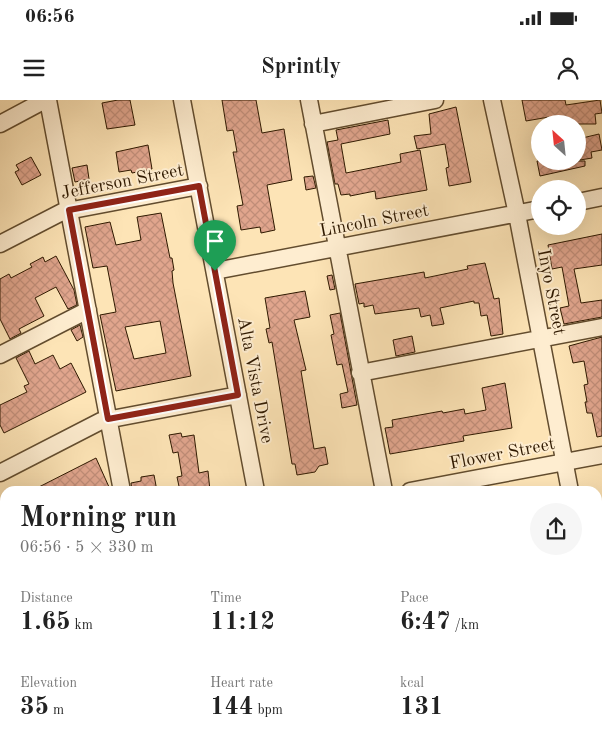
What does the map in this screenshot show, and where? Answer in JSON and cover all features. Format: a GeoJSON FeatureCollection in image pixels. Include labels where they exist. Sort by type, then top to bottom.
{"type":"FeatureCollection","features":[{"type":"Feature","properties":{"kind":"street"},"geometry":{"type":"LineString","coordinates":[[0,124],[47,100],[121,486]]}},
{"type":"Feature","properties":{"kind":"street","name":"Alta Vista Drive"},"geometry":{"type":"LineString","coordinates":[[182,100],[255,486]]}},
{"type":"Feature","properties":{"kind":"street"},"geometry":{"type":"LineString","coordinates":[[309,100],[383,486]]}},
{"type":"Feature","properties":{"kind":"street"},"geometry":{"type":"LineString","coordinates":[[313,124],[435,100]]}},
{"type":"Feature","properties":{"kind":"street","name":"Inyo Street"},"geometry":{"type":"LineString","coordinates":[[492,100],[517,214],[569,486]]}},
{"type":"Feature","properties":{"kind":"street","name":"Jefferson Street"},"geometry":{"type":"LineString","coordinates":[[0,244],[62,212],[199,186]]}},
{"type":"Feature","properties":{"kind":"street"},"geometry":{"type":"LineString","coordinates":[[586,201],[602,198]]}},
{"type":"Feature","properties":{"kind":"street","name":"Lincoln Street"},"geometry":{"type":"LineString","coordinates":[[215,271],[531,211]]}},
{"type":"Feature","properties":{"kind":"street"},"geometry":{"type":"LineString","coordinates":[[0,354],[88,310]]}},
{"type":"Feature","properties":{"kind":"street"},"geometry":{"type":"LineString","coordinates":[[360,372],[602,327]]}},
{"type":"Feature","properties":{"kind":"street"},"geometry":{"type":"LineString","coordinates":[[0,473],[101,420],[238,395]]}},
{"type":"Feature","properties":{"kind":"street","name":"Flower Street"},"geometry":{"type":"LineString","coordinates":[[437,486],[602,455]]}},
{"type":"Feature","properties":{"kind":"building"},"geometry":{"type":"Polygon","coordinates":[[[130,100],[135,125],[107,129],[102,103],[130,100]]]}},
{"type":"Feature","properties":{"kind":"building"},"geometry":{"type":"Polygon","coordinates":[[[222,100],[256,100],[262,133],[284,129],[292,180],[267,185],[275,230],[261,233],[260,227],[241,230],[237,206],[243,205],[233,152],[237,152],[233,130],[227,131],[222,100]]]}},
{"type":"Feature","properties":{"kind":"building"},"geometry":{"type":"Polygon","coordinates":[[[522,100],[565,100],[566,105],[600,100],[602,113],[595,114],[596,124],[586,124],[586,115],[531,115],[531,120],[526,121],[522,100]]]}},
{"type":"Feature","properties":{"kind":"building"},"geometry":{"type":"Polygon","coordinates":[[[456,107],[471,182],[449,186],[446,168],[449,167],[445,144],[417,149],[414,136],[431,134],[429,114],[456,107]]]}},
{"type":"Feature","properties":{"kind":"building"},"geometry":{"type":"Polygon","coordinates":[[[388,120],[390,134],[341,144],[346,173],[401,162],[400,154],[420,150],[427,190],[376,199],[375,191],[350,196],[350,194],[341,195],[338,184],[335,184],[327,142],[338,140],[336,130],[388,120]]]}},
{"type":"Feature","properties":{"kind":"building"},"geometry":{"type":"Polygon","coordinates":[[[599,134],[602,150],[591,152],[592,158],[586,159],[586,137],[599,134]]]}},
{"type":"Feature","properties":{"kind":"building"},"geometry":{"type":"Polygon","coordinates":[[[148,145],[152,169],[132,173],[131,170],[119,172],[116,152],[148,145]]]}},
{"type":"Feature","properties":{"kind":"building"},"geometry":{"type":"Polygon","coordinates":[[[31,157],[41,175],[22,185],[15,172],[19,170],[16,165],[31,157]]]}},
{"type":"Feature","properties":{"kind":"building"},"geometry":{"type":"Polygon","coordinates":[[[87,165],[89,179],[75,182],[72,168],[87,165]]]}},
{"type":"Feature","properties":{"kind":"building"},"geometry":{"type":"Polygon","coordinates":[[[539,170],[567,170],[540,176],[539,170]]]}},
{"type":"Feature","properties":{"kind":"building"},"geometry":{"type":"Polygon","coordinates":[[[313,176],[316,188],[306,190],[304,177],[313,176]]]}},
{"type":"Feature","properties":{"kind":"building"},"geometry":{"type":"Polygon","coordinates":[[[161,213],[170,258],[172,258],[174,270],[172,271],[173,283],[191,376],[116,391],[100,315],[116,312],[107,266],[93,268],[85,227],[110,222],[116,245],[141,240],[137,217],[161,213]],[[160,321],[125,327],[134,359],[166,353],[160,321]]]}},
{"type":"Feature","properties":{"kind":"building"},"geometry":{"type":"Polygon","coordinates":[[[602,234],[602,265],[574,269],[581,303],[602,300],[602,317],[564,324],[560,308],[569,306],[562,267],[552,269],[548,245],[602,234]]]}},
{"type":"Feature","properties":{"kind":"building"},"geometry":{"type":"Polygon","coordinates":[[[56,256],[74,290],[77,305],[68,309],[56,287],[35,298],[44,316],[19,329],[21,333],[10,339],[0,319],[0,279],[9,274],[11,278],[32,267],[30,264],[43,257],[45,262],[56,256]]]}},
{"type":"Feature","properties":{"kind":"building"},"geometry":{"type":"Polygon","coordinates":[[[485,263],[494,299],[499,298],[503,334],[491,336],[487,315],[481,316],[479,303],[474,303],[474,301],[440,308],[444,324],[432,326],[430,315],[421,317],[419,308],[375,314],[373,305],[364,307],[364,303],[359,304],[355,284],[424,272],[425,278],[468,269],[467,266],[485,263]]]}},
{"type":"Feature","properties":{"kind":"building"},"geometry":{"type":"Polygon","coordinates":[[[332,275],[335,289],[330,290],[327,276],[332,275]]]}},
{"type":"Feature","properties":{"kind":"building"},"geometry":{"type":"Polygon","coordinates":[[[305,291],[310,317],[294,320],[306,370],[301,371],[314,449],[325,447],[328,464],[319,466],[315,472],[297,475],[295,464],[292,464],[272,342],[269,343],[266,329],[270,328],[265,298],[305,291]]]}},
{"type":"Feature","properties":{"kind":"building"},"geometry":{"type":"Polygon","coordinates":[[[340,313],[357,405],[342,408],[340,394],[348,392],[342,364],[337,365],[331,335],[334,334],[330,315],[340,313]]]}},
{"type":"Feature","properties":{"kind":"building"},"geometry":{"type":"Polygon","coordinates":[[[80,325],[83,337],[77,341],[71,330],[80,325]]]}},
{"type":"Feature","properties":{"kind":"building"},"geometry":{"type":"Polygon","coordinates":[[[412,336],[415,352],[396,356],[393,340],[412,336]]]}},
{"type":"Feature","properties":{"kind":"building"},"geometry":{"type":"Polygon","coordinates":[[[602,337],[602,436],[597,437],[592,413],[587,413],[585,402],[587,402],[584,385],[588,384],[584,361],[573,363],[569,346],[602,337]]]}},
{"type":"Feature","properties":{"kind":"building"},"geometry":{"type":"Polygon","coordinates":[[[29,351],[35,364],[53,355],[60,369],[71,363],[86,392],[4,433],[0,425],[0,405],[27,392],[24,386],[29,384],[16,358],[29,351]]]}},
{"type":"Feature","properties":{"kind":"building"},"geometry":{"type":"Polygon","coordinates":[[[505,383],[512,428],[463,436],[464,441],[390,454],[385,428],[393,427],[392,420],[442,411],[443,413],[464,409],[465,414],[486,410],[482,388],[505,383]]]}},
{"type":"Feature","properties":{"kind":"building"},"geometry":{"type":"Polygon","coordinates":[[[181,433],[182,437],[194,435],[199,473],[208,471],[210,486],[179,486],[177,477],[182,476],[178,452],[173,453],[169,435],[181,433]]]}},
{"type":"Feature","properties":{"kind":"building"},"geometry":{"type":"Polygon","coordinates":[[[96,458],[109,486],[41,486],[96,458]]]}},
{"type":"Feature","properties":{"kind":"building"},"geometry":{"type":"Polygon","coordinates":[[[154,475],[156,486],[131,486],[131,483],[141,481],[141,477],[154,475]]]}},
{"type":"Feature","properties":{"kind":"route"},"geometry":{"type":"LineString","coordinates":[[199,186],[215,271],[238,395],[108,419],[69,210],[199,186]]}}]}
